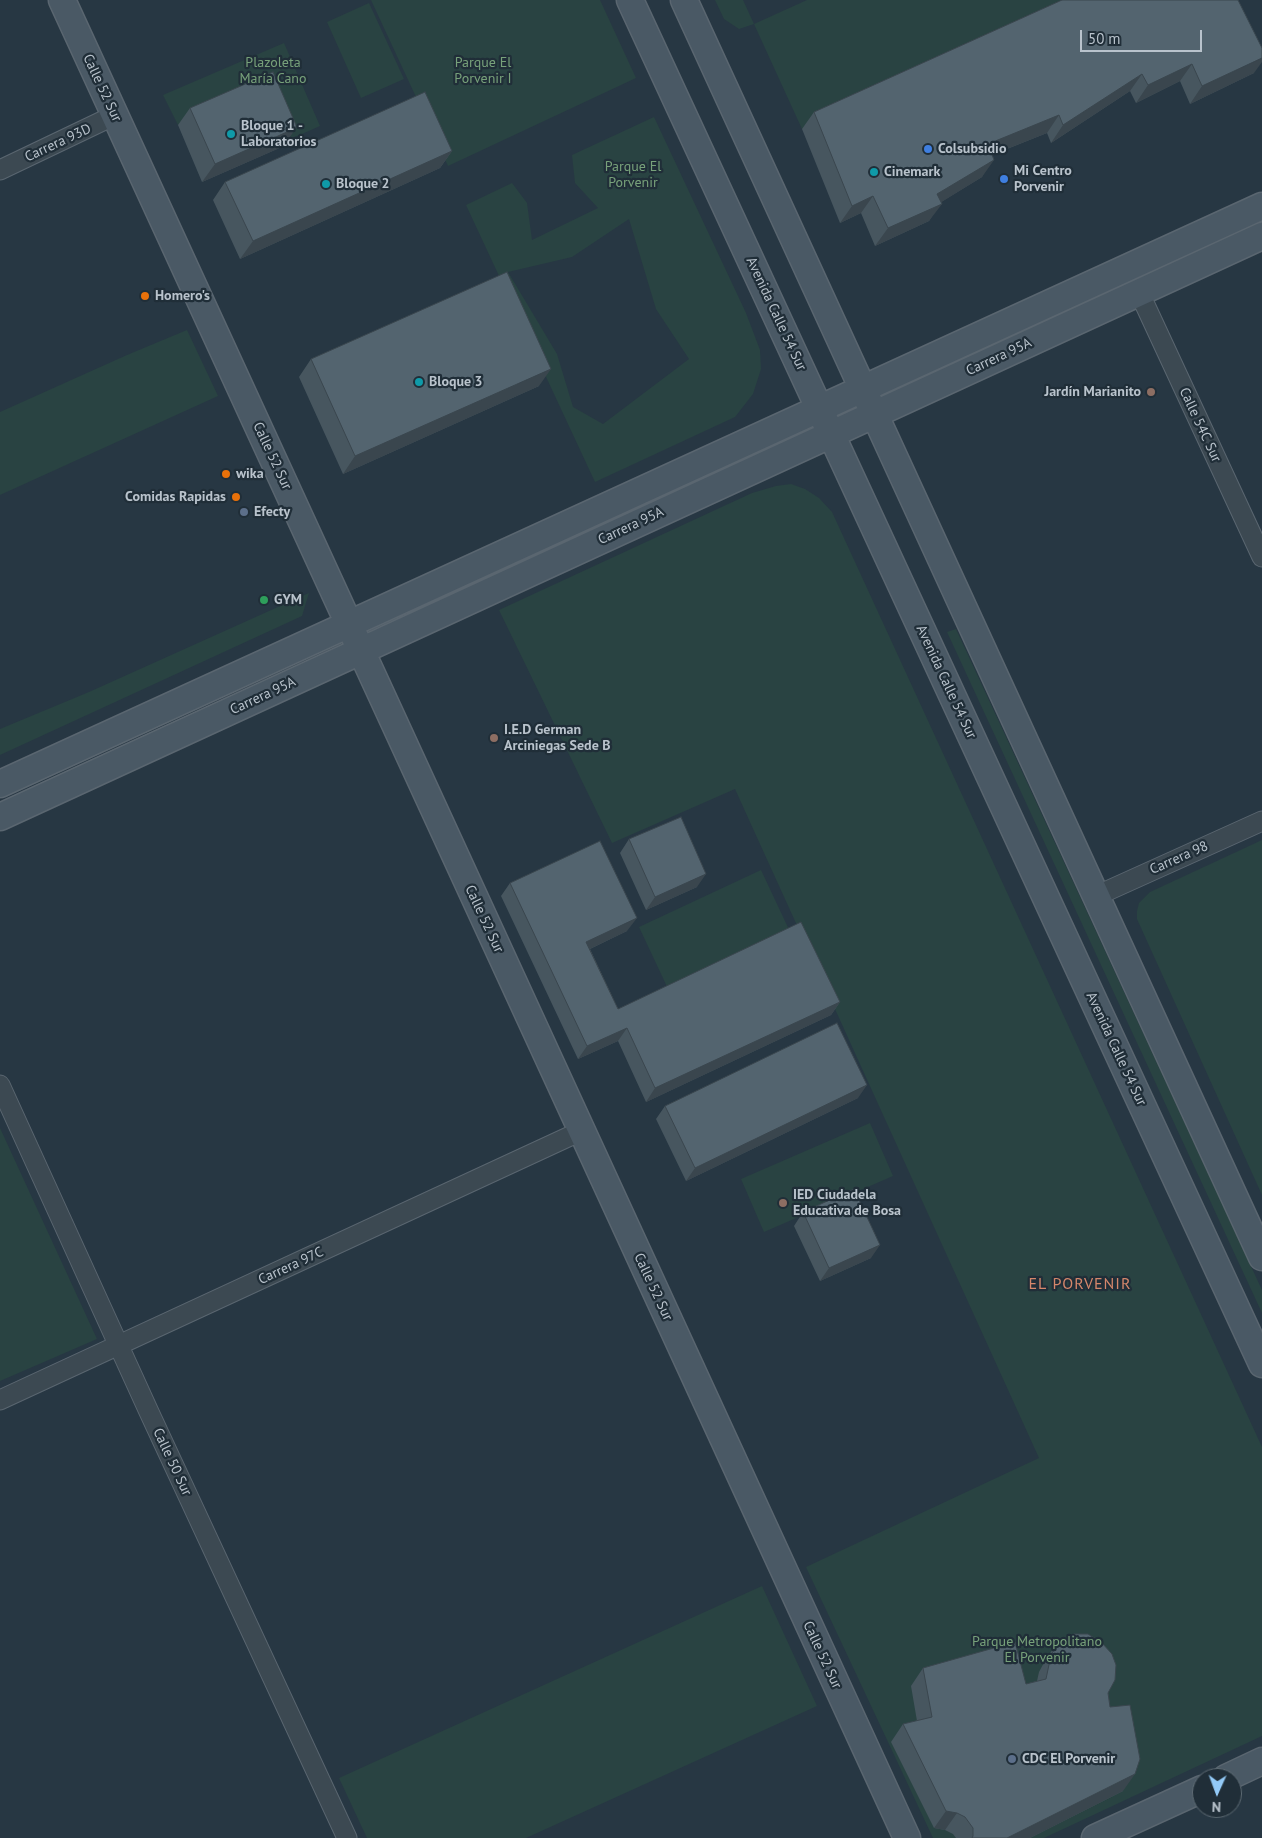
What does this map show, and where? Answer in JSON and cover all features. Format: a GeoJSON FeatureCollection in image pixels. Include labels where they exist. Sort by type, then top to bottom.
{"type":"FeatureCollection","features":[{"type":"Feature","properties":{"kind":"street","name":"Calle 52 Sur"},"geometry":{"type":"LineString","coordinates":[[62,0],[907,1838]]}},
{"type":"Feature","properties":{"kind":"street","name":"Avenida Calle 54 Sur"},"geometry":{"type":"LineString","coordinates":[[630,0],[1262,1364]]}},
{"type":"Feature","properties":{"kind":"street"},"geometry":{"type":"LineString","coordinates":[[684,0],[1262,1257]]}},
{"type":"Feature","properties":{"kind":"street","name":"Carrera 93D"},"geometry":{"type":"LineString","coordinates":[[0,170],[115,115]]}},
{"type":"Feature","properties":{"kind":"street","name":"Carrera 95A"},"geometry":{"type":"LineString","coordinates":[[0,784],[1262,206]]}},
{"type":"Feature","properties":{"kind":"street","name":"Carrera 95A"},"geometry":{"type":"LineString","coordinates":[[0,817],[1262,236]]}},
{"type":"Feature","properties":{"kind":"street","name":"Calle 54C Sur"},"geometry":{"type":"LineString","coordinates":[[1139,292],[1262,557]]}},
{"type":"Feature","properties":{"kind":"street","name":"Carrera 98"},"geometry":{"type":"LineString","coordinates":[[1096,896],[1262,821]]}},
{"type":"Feature","properties":{"kind":"street","name":"Calle 50 Sur"},"geometry":{"type":"LineString","coordinates":[[0,1085],[347,1838]]}},
{"type":"Feature","properties":{"kind":"street","name":"Carrera 97C"},"geometry":{"type":"LineString","coordinates":[[0,1400],[581,1131]]}},
{"type":"Feature","properties":{"kind":"street"},"geometry":{"type":"LineString","coordinates":[[1242,1771],[1262,1762]]}},
{"type":"Feature","properties":{"kind":"street"},"geometry":{"type":"LineString","coordinates":[[1095,1838],[1192,1794]]}},
{"type":"Feature","properties":{"kind":"green space","name":"Parque El Porvenir I"},"geometry":{"type":"Polygon","coordinates":[[[371,0],[600,0],[636,78],[448,166],[371,0]]]}},
{"type":"Feature","properties":{"kind":"green space"},"geometry":{"type":"Polygon","coordinates":[[[715,0],[743,0],[754,24],[739,29],[724,19],[715,0]]]}},
{"type":"Feature","properties":{"kind":"green space"},"geometry":{"type":"Polygon","coordinates":[[[807,0],[1089,0],[802,129],[754,24],[807,0]]]}},
{"type":"Feature","properties":{"kind":"green space"},"geometry":{"type":"Polygon","coordinates":[[[369,3],[404,79],[361,98],[327,22],[369,3]]]}},
{"type":"Feature","properties":{"kind":"green space","name":"Plazoleta María Cano"},"geometry":{"type":"Polygon","coordinates":[[[284,43],[320,126],[284,142],[261,89],[178,125],[163,95],[284,43]]]}},
{"type":"Feature","properties":{"kind":"green space","name":"Parque El Porvenir"},"geometry":{"type":"Polygon","coordinates":[[[654,117],[746,313],[760,350],[761,369],[753,394],[735,417],[595,482],[466,205],[512,183],[527,203],[532,240],[598,208],[575,183],[572,155],[654,117]],[[629,219],[572,257],[508,272],[557,354],[573,407],[603,424],[689,359],[656,309],[629,219]]]}},
{"type":"Feature","properties":{"kind":"green space"},"geometry":{"type":"Polygon","coordinates":[[[187,330],[218,396],[0,495],[0,412],[187,330]]]}},
{"type":"Feature","properties":{"kind":"green space","name":"Parque Metropolitano El Porvenir"},"geometry":{"type":"Polygon","coordinates":[[[791,484],[805,489],[819,498],[832,512],[1262,1447],[1262,1736],[1044,1838],[933,1838],[806,1567],[1039,1458],[735,789],[612,843],[499,610],[752,493],[791,484]]]}},
{"type":"Feature","properties":{"kind":"green space"},"geometry":{"type":"Polygon","coordinates":[[[309,593],[302,616],[0,755],[0,729],[89,692],[309,593]]]}},
{"type":"Feature","properties":{"kind":"green space"},"geometry":{"type":"Polygon","coordinates":[[[956,629],[1262,1290],[1262,1313],[947,632],[956,629]]]}},
{"type":"Feature","properties":{"kind":"green space"},"geometry":{"type":"Polygon","coordinates":[[[1262,840],[1262,1195],[1137,919],[1137,911],[1139,903],[1150,892],[1262,840]]]}},
{"type":"Feature","properties":{"kind":"green space"},"geometry":{"type":"Polygon","coordinates":[[[761,870],[792,936],[670,993],[639,927],[761,870]]]}},
{"type":"Feature","properties":{"kind":"green space"},"geometry":{"type":"Polygon","coordinates":[[[870,1123],[893,1176],[764,1232],[741,1179],[870,1123]]]}},
{"type":"Feature","properties":{"kind":"green space"},"geometry":{"type":"Polygon","coordinates":[[[0,1128],[97,1339],[0,1381],[0,1128]]]}},
{"type":"Feature","properties":{"kind":"green space"},"geometry":{"type":"Polygon","coordinates":[[[762,1586],[817,1706],[526,1838],[367,1838],[339,1778],[762,1586]]]}},
{"type":"Feature","properties":{"kind":"building"},"geometry":{"type":"Polygon","coordinates":[[[1062,0],[1238,0],[1262,48],[1262,58],[1202,86],[1192,64],[1148,85],[1142,74],[1063,125],[1059,115],[988,144],[994,160],[937,194],[942,204],[888,228],[873,196],[852,206],[814,112],[1062,0]]]}},
{"type":"Feature","properties":{"kind":"building","name":"Bloque 1 - Laboratorios"},"geometry":{"type":"Polygon","coordinates":[[[273,72],[296,128],[215,164],[190,108],[273,72]]]}},
{"type":"Feature","properties":{"kind":"building","name":"Bloque 2"},"geometry":{"type":"Polygon","coordinates":[[[425,92],[452,151],[253,241],[225,182],[425,92]]]}},
{"type":"Feature","properties":{"kind":"building","name":"Bloque 3"},"geometry":{"type":"Polygon","coordinates":[[[507,272],[551,369],[355,456],[311,359],[507,272]]]}},
{"type":"Feature","properties":{"kind":"building"},"geometry":{"type":"Polygon","coordinates":[[[681,817],[706,874],[655,897],[629,839],[681,817]]]}},
{"type":"Feature","properties":{"kind":"building"},"geometry":{"type":"Polygon","coordinates":[[[600,841],[637,918],[586,942],[618,1009],[801,922],[840,1002],[655,1088],[627,1028],[587,1046],[510,883],[600,841]]]}},
{"type":"Feature","properties":{"kind":"building"},"geometry":{"type":"Polygon","coordinates":[[[837,1023],[867,1085],[695,1168],[665,1106],[837,1023]]]}},
{"type":"Feature","properties":{"kind":"building"},"geometry":{"type":"Polygon","coordinates":[[[854,1189],[880,1245],[829,1268],[803,1212],[854,1189]]]}},
{"type":"Feature","properties":{"kind":"building","name":"CDC El Porvenir"},"geometry":{"type":"Polygon","coordinates":[[[1074,1634],[1088,1634],[1102,1643],[1112,1654],[1116,1665],[1115,1680],[1108,1693],[1110,1707],[1130,1705],[1140,1759],[1135,1774],[1007,1838],[972,1838],[973,1828],[965,1817],[946,1811],[903,1724],[932,1717],[923,1668],[1015,1642],[1026,1684],[1046,1679],[1051,1655],[1060,1640],[1074,1634]]]}},
{"type":"Feature","properties":{"kind":"place","name":"Bloque 1 - Laboratorios"},"geometry":{"type":"Point","coordinates":[231,134]}},
{"type":"Feature","properties":{"kind":"place","name":"Colsubsidio"},"geometry":{"type":"Point","coordinates":[928,149]}},
{"type":"Feature","properties":{"kind":"place","name":"Cinemark"},"geometry":{"type":"Point","coordinates":[874,172]}},
{"type":"Feature","properties":{"kind":"place","name":"Mi Centro Porvenir"},"geometry":{"type":"Point","coordinates":[1004,179]}},
{"type":"Feature","properties":{"kind":"place","name":"Bloque 2"},"geometry":{"type":"Point","coordinates":[326,184]}},
{"type":"Feature","properties":{"kind":"place","name":"Homero's"},"geometry":{"type":"Point","coordinates":[145,296]}},
{"type":"Feature","properties":{"kind":"place","name":"Bloque 3"},"geometry":{"type":"Point","coordinates":[419,382]}},
{"type":"Feature","properties":{"kind":"place","name":"Jardín Marianito"},"geometry":{"type":"Point","coordinates":[1151,392]}},
{"type":"Feature","properties":{"kind":"place","name":"wika"},"geometry":{"type":"Point","coordinates":[226,474]}},
{"type":"Feature","properties":{"kind":"place","name":"Comidas Rapidas"},"geometry":{"type":"Point","coordinates":[236,497]}},
{"type":"Feature","properties":{"kind":"place","name":"Efecty"},"geometry":{"type":"Point","coordinates":[244,512]}},
{"type":"Feature","properties":{"kind":"place","name":"GYM"},"geometry":{"type":"Point","coordinates":[264,600]}},
{"type":"Feature","properties":{"kind":"place","name":"I.E.D German Arciniegas Sede B"},"geometry":{"type":"Point","coordinates":[494,738]}},
{"type":"Feature","properties":{"kind":"place","name":"IED Ciudadela Educativa de Bosa"},"geometry":{"type":"Point","coordinates":[783,1203]}},
{"type":"Feature","properties":{"kind":"place","name":"CDC El Porvenir"},"geometry":{"type":"Point","coordinates":[1012,1759]}},
{"type":"Feature","properties":{"kind":"district","name":"EL PORVENIR"},"geometry":{"type":"Point","coordinates":[1080,1284]}}]}
